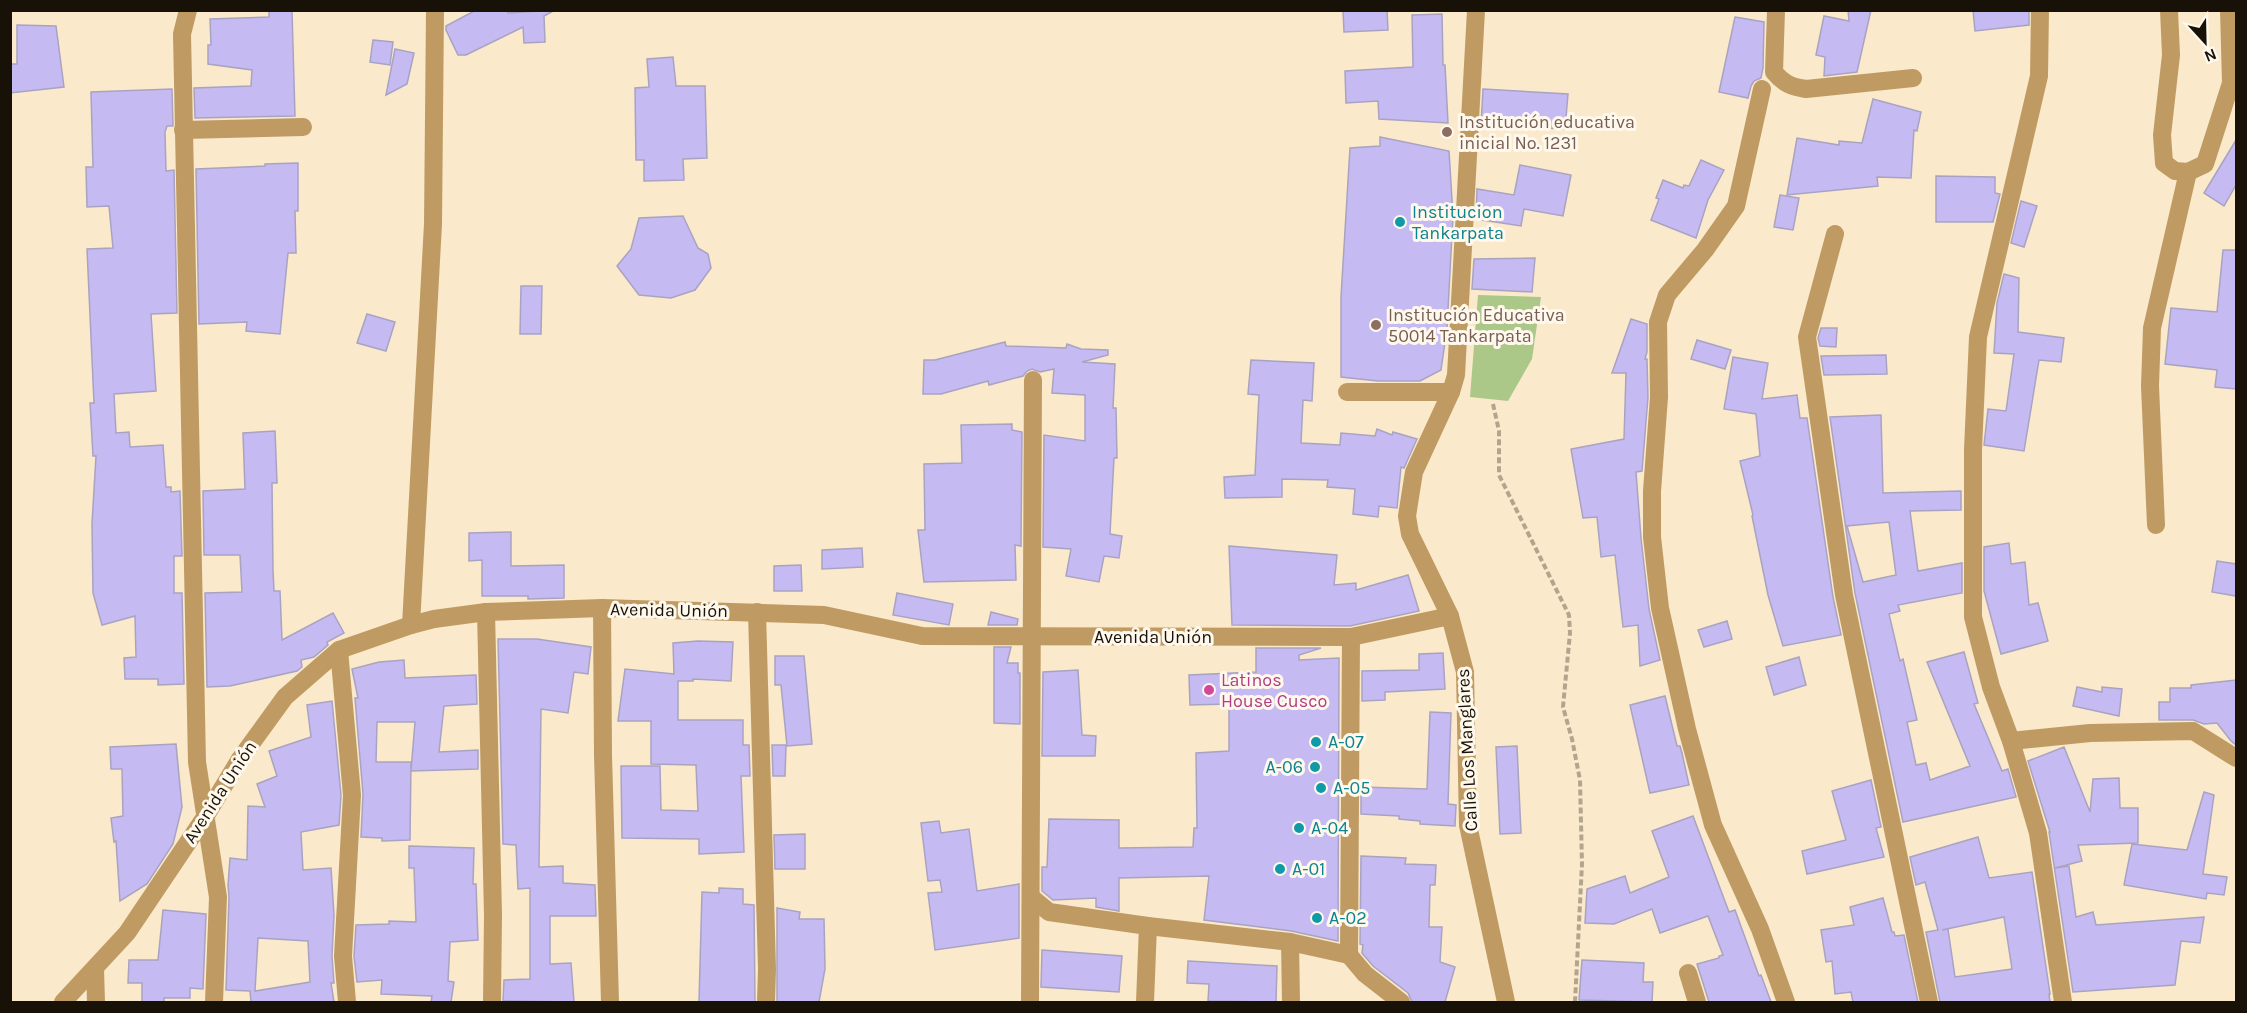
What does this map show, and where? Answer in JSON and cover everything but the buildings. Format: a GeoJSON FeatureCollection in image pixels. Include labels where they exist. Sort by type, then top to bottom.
{"type":"FeatureCollection","features":[{"type":"Feature","properties":{"kind":"street"},"geometry":{"type":"LineString","coordinates":[[188,10],[182,34],[183,130],[197,762],[218,897],[214,1002]]}},
{"type":"Feature","properties":{"kind":"street"},"geometry":{"type":"LineString","coordinates":[[411,625],[433,224],[435,10]]}},
{"type":"Feature","properties":{"kind":"street","name":"Calle Los Manglares"},"geometry":{"type":"LineString","coordinates":[[1476,10],[1456,375],[1451,392],[1414,472],[1407,516],[1410,534],[1450,616],[1465,672],[1468,825],[1506,1002]]}},
{"type":"Feature","properties":{"kind":"street"},"geometry":{"type":"LineString","coordinates":[[1776,10],[1774,72],[1782,82],[1792,87],[1806,89],[1913,78]]}},
{"type":"Feature","properties":{"kind":"street"},"geometry":{"type":"LineString","coordinates":[[2040,10],[2039,76],[1978,337],[1973,450],[1973,617],[1991,687],[2012,741],[2038,833],[2063,1002]]}},
{"type":"Feature","properties":{"kind":"street"},"geometry":{"type":"LineString","coordinates":[[2169,10],[2171,55],[2162,135],[2164,163],[2175,171],[2188,172],[2205,165],[2231,83],[2229,10]]}},
{"type":"Feature","properties":{"kind":"street"},"geometry":{"type":"LineString","coordinates":[[1762,89],[1736,206],[1705,250],[1667,295],[1658,322],[1659,397],[1652,492],[1652,537],[1660,608],[1687,729],[1713,825],[1760,929],[1786,1002]]}},
{"type":"Feature","properties":{"kind":"street"},"geometry":{"type":"LineString","coordinates":[[183,130],[303,127]]}},
{"type":"Feature","properties":{"kind":"street"},"geometry":{"type":"LineString","coordinates":[[2156,525],[2150,386],[2152,328],[2188,172]]}},
{"type":"Feature","properties":{"kind":"street"},"geometry":{"type":"LineString","coordinates":[[1835,234],[1807,337],[1844,595],[1929,1002]]}},
{"type":"Feature","properties":{"kind":"street"},"geometry":{"type":"LineString","coordinates":[[1030,1002],[1033,380]]}},
{"type":"Feature","properties":{"kind":"street"},"geometry":{"type":"LineString","coordinates":[[1347,392],[1451,392]]}},
{"type":"Feature","properties":{"kind":"street"},"geometry":{"type":"LineString","coordinates":[[602,608],[603,767],[610,1002]]}},
{"type":"Feature","properties":{"kind":"street","name":"Avenida Unión"},"geometry":{"type":"LineString","coordinates":[[63,1002],[127,933],[205,817],[240,759],[285,697],[339,650],[411,625],[434,619],[486,612],[602,608],[824,615],[922,636],[1351,638],[1450,616]]}},
{"type":"Feature","properties":{"kind":"street"},"geometry":{"type":"LineString","coordinates":[[486,612],[493,903],[492,1002]]}},
{"type":"Feature","properties":{"kind":"street"},"geometry":{"type":"LineString","coordinates":[[757,612],[768,969],[766,1002]]}},
{"type":"Feature","properties":{"kind":"street"},"geometry":{"type":"LineString","coordinates":[[1348,955],[1351,638]]}},
{"type":"Feature","properties":{"kind":"street"},"geometry":{"type":"LineString","coordinates":[[339,650],[352,795],[343,956],[347,1002]]}},
{"type":"Feature","properties":{"kind":"street"},"geometry":{"type":"LineString","coordinates":[[2012,741],[2090,733],[2193,731],[2236,758]]}},
{"type":"Feature","properties":{"kind":"street"},"geometry":{"type":"LineString","coordinates":[[1032,898],[1048,912],[1290,942],[1348,955],[1365,974],[1401,1002]]}},
{"type":"Feature","properties":{"kind":"street"},"geometry":{"type":"LineString","coordinates":[[1145,1002],[1148,926]]}},
{"type":"Feature","properties":{"kind":"street"},"geometry":{"type":"LineString","coordinates":[[1290,942],[1291,1002]]}},
{"type":"Feature","properties":{"kind":"street"},"geometry":{"type":"LineString","coordinates":[[95,969],[96,1002]]}},
{"type":"Feature","properties":{"kind":"street"},"geometry":{"type":"LineString","coordinates":[[1688,973],[1697,1002]]}},
{"type":"Feature","properties":{"kind":"path"},"geometry":{"type":"LineString","coordinates":[[1493,404],[1499,431],[1499,475],[1569,615],[1570,633],[1563,707],[1580,780],[1581,853],[1575,1002]]}},
{"type":"Feature","properties":{"kind":"green space"},"geometry":{"type":"Polygon","coordinates":[[[1478,295],[1541,297],[1532,359],[1508,401],[1470,397],[1478,295]]]}},
{"type":"Feature","properties":{"kind":"place","name":"Institución educativa inicial No. 1231"},"geometry":{"type":"Point","coordinates":[1447,132]}},
{"type":"Feature","properties":{"kind":"place","name":"Institucion Tankarpata"},"geometry":{"type":"Point","coordinates":[1400,222]}},
{"type":"Feature","properties":{"kind":"place","name":"Institución Educativa 50014 Tankarpata"},"geometry":{"type":"Point","coordinates":[1376,325]}},
{"type":"Feature","properties":{"kind":"place","name":"Latinos House Cusco"},"geometry":{"type":"Point","coordinates":[1209,690]}},
{"type":"Feature","properties":{"kind":"place","name":"A-07"},"geometry":{"type":"Point","coordinates":[1316,742]}},
{"type":"Feature","properties":{"kind":"place","name":"A-06"},"geometry":{"type":"Point","coordinates":[1315,767]}},
{"type":"Feature","properties":{"kind":"place","name":"A-05"},"geometry":{"type":"Point","coordinates":[1321,788]}},
{"type":"Feature","properties":{"kind":"place","name":"A-04"},"geometry":{"type":"Point","coordinates":[1299,828]}},
{"type":"Feature","properties":{"kind":"place","name":"A-01"},"geometry":{"type":"Point","coordinates":[1280,869]}},
{"type":"Feature","properties":{"kind":"place","name":"A-02"},"geometry":{"type":"Point","coordinates":[1317,918]}}]}
